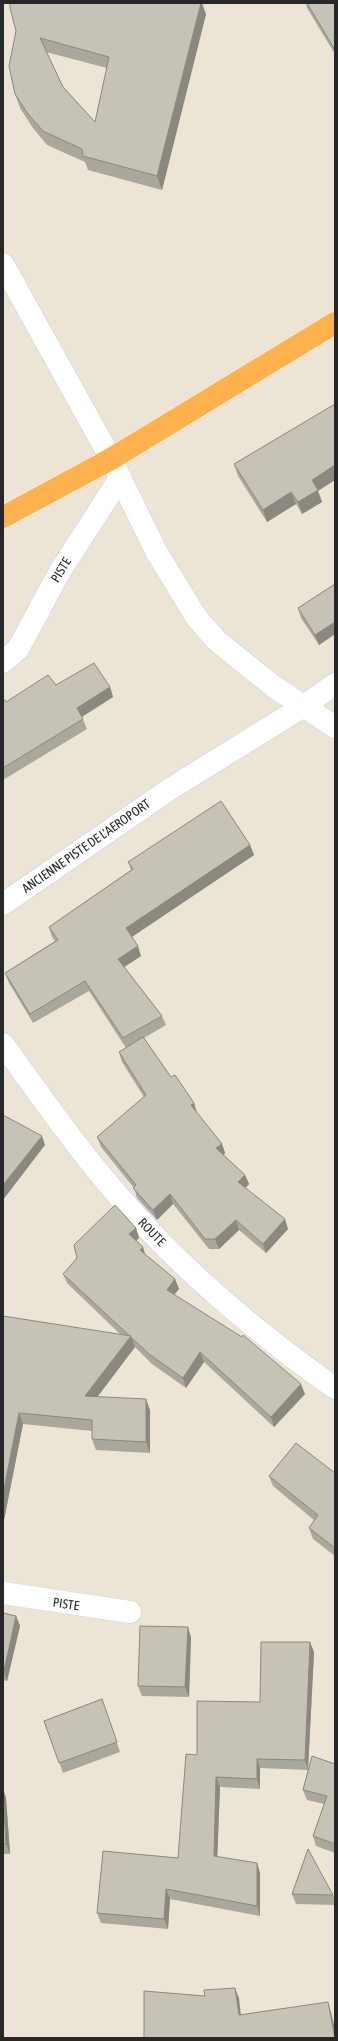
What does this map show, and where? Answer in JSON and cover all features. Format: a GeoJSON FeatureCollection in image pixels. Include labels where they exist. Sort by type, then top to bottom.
{"type":"FeatureCollection","features":[{"type":"Feature","properties":{"kind":"highway"},"geometry":{"type":"LineString","coordinates":[[3,517],[116,468],[335,323]]}},
{"type":"Feature","properties":{"kind":"street"},"geometry":{"type":"LineString","coordinates":[[3,264],[116,468],[156,551],[196,617],[217,641],[273,686],[335,727]]}},
{"type":"Feature","properties":{"kind":"street","name":"PISTE"},"geometry":{"type":"LineString","coordinates":[[3,662],[18,649],[116,468]]}},
{"type":"Feature","properties":{"kind":"street","name":"ANCIENNE PISTE DE L'AEROPORT"},"geometry":{"type":"LineString","coordinates":[[3,904],[170,789],[304,706],[335,684]]}},
{"type":"Feature","properties":{"kind":"street","name":"ROUTE"},"geometry":{"type":"LineString","coordinates":[[3,1044],[59,1123],[122,1201],[194,1275],[242,1318],[335,1388]]}},
{"type":"Feature","properties":{"kind":"street","name":"PISTE"},"geometry":{"type":"LineString","coordinates":[[3,1594],[130,1612]]}},
{"type":"Feature","properties":{"kind":"building"},"geometry":{"type":"Polygon","coordinates":[[[10,3],[201,3],[157,176],[83,156],[82,149],[43,131],[28,114],[15,94],[9,66],[16,31],[10,3]],[[40,38],[63,87],[95,122],[109,57],[40,38]]]}},
{"type":"Feature","properties":{"kind":"building"},"geometry":{"type":"Polygon","coordinates":[[[307,3],[335,3],[335,50],[307,3]]]}},
{"type":"Feature","properties":{"kind":"building"},"geometry":{"type":"Polygon","coordinates":[[[335,404],[335,465],[312,480],[318,490],[298,502],[291,492],[263,510],[234,464],[335,404]]]}},
{"type":"Feature","properties":{"kind":"building"},"geometry":{"type":"Polygon","coordinates":[[[335,584],[335,622],[315,635],[298,608],[335,584]]]}},
{"type":"Feature","properties":{"kind":"building"},"geometry":{"type":"Polygon","coordinates":[[[94,663],[110,687],[77,708],[83,719],[3,768],[3,698],[6,702],[48,675],[56,685],[94,663]]]}},
{"type":"Feature","properties":{"kind":"building"},"geometry":{"type":"Polygon","coordinates":[[[221,801],[250,845],[126,928],[138,946],[118,959],[162,1016],[123,1038],[85,981],[30,1014],[5,973],[58,940],[49,927],[133,869],[128,862],[221,801]]]}},
{"type":"Feature","properties":{"kind":"building"},"geometry":{"type":"Polygon","coordinates":[[[143,1037],[171,1077],[175,1075],[194,1103],[191,1105],[222,1144],[216,1148],[245,1175],[238,1182],[285,1219],[263,1244],[236,1220],[215,1239],[205,1239],[170,1194],[153,1210],[133,1188],[136,1185],[97,1137],[146,1095],[119,1052],[143,1037]]]}},
{"type":"Feature","properties":{"kind":"building"},"geometry":{"type":"Polygon","coordinates":[[[3,1115],[42,1136],[3,1185],[3,1115]]]}},
{"type":"Feature","properties":{"kind":"building"},"geometry":{"type":"Polygon","coordinates":[[[115,1205],[136,1228],[129,1234],[143,1247],[140,1250],[175,1279],[167,1290],[242,1337],[243,1335],[301,1384],[271,1417],[200,1352],[183,1378],[149,1354],[63,1274],[77,1258],[74,1245],[115,1205]]]}},
{"type":"Feature","properties":{"kind":"building"},"geometry":{"type":"Polygon","coordinates":[[[3,1316],[131,1336],[85,1396],[146,1399],[146,1442],[92,1439],[92,1420],[19,1413],[3,1494],[3,1316]]]}},
{"type":"Feature","properties":{"kind":"building"},"geometry":{"type":"Polygon","coordinates":[[[296,1443],[335,1473],[335,1548],[309,1528],[318,1515],[269,1476],[296,1443]]]}},
{"type":"Feature","properties":{"kind":"building"},"geometry":{"type":"Polygon","coordinates":[[[3,1613],[16,1616],[4,1671],[3,1671],[3,1613]]]}},
{"type":"Feature","properties":{"kind":"building"},"geometry":{"type":"Polygon","coordinates":[[[140,1626],[188,1627],[185,1687],[138,1686],[140,1626]]]}},
{"type":"Feature","properties":{"kind":"building"},"geometry":{"type":"Polygon","coordinates":[[[261,1642],[310,1642],[305,1760],[257,1759],[257,1779],[216,1777],[214,1856],[257,1863],[257,1906],[166,1889],[164,1919],[97,1913],[103,1851],[178,1858],[186,1754],[197,1755],[197,1701],[260,1702],[261,1642]]]}},
{"type":"Feature","properties":{"kind":"building"},"geometry":{"type":"Polygon","coordinates":[[[102,1699],[117,1742],[59,1763],[44,1721],[102,1699]]]}},
{"type":"Feature","properties":{"kind":"building"},"geometry":{"type":"Polygon","coordinates":[[[312,1756],[335,1764],[335,1844],[313,1836],[327,1796],[303,1790],[312,1756]]]}},
{"type":"Feature","properties":{"kind":"building"},"geometry":{"type":"Polygon","coordinates":[[[3,1794],[6,1844],[3,1844],[3,1794]]]}},
{"type":"Feature","properties":{"kind":"building"},"geometry":{"type":"Polygon","coordinates":[[[308,1849],[333,1895],[292,1894],[308,1849]]]}},
{"type":"Feature","properties":{"kind":"building"},"geometry":{"type":"Polygon","coordinates":[[[235,1988],[239,2015],[328,2002],[335,2038],[144,2038],[144,1991],[205,1996],[204,1990],[235,1988]]]}}]}
